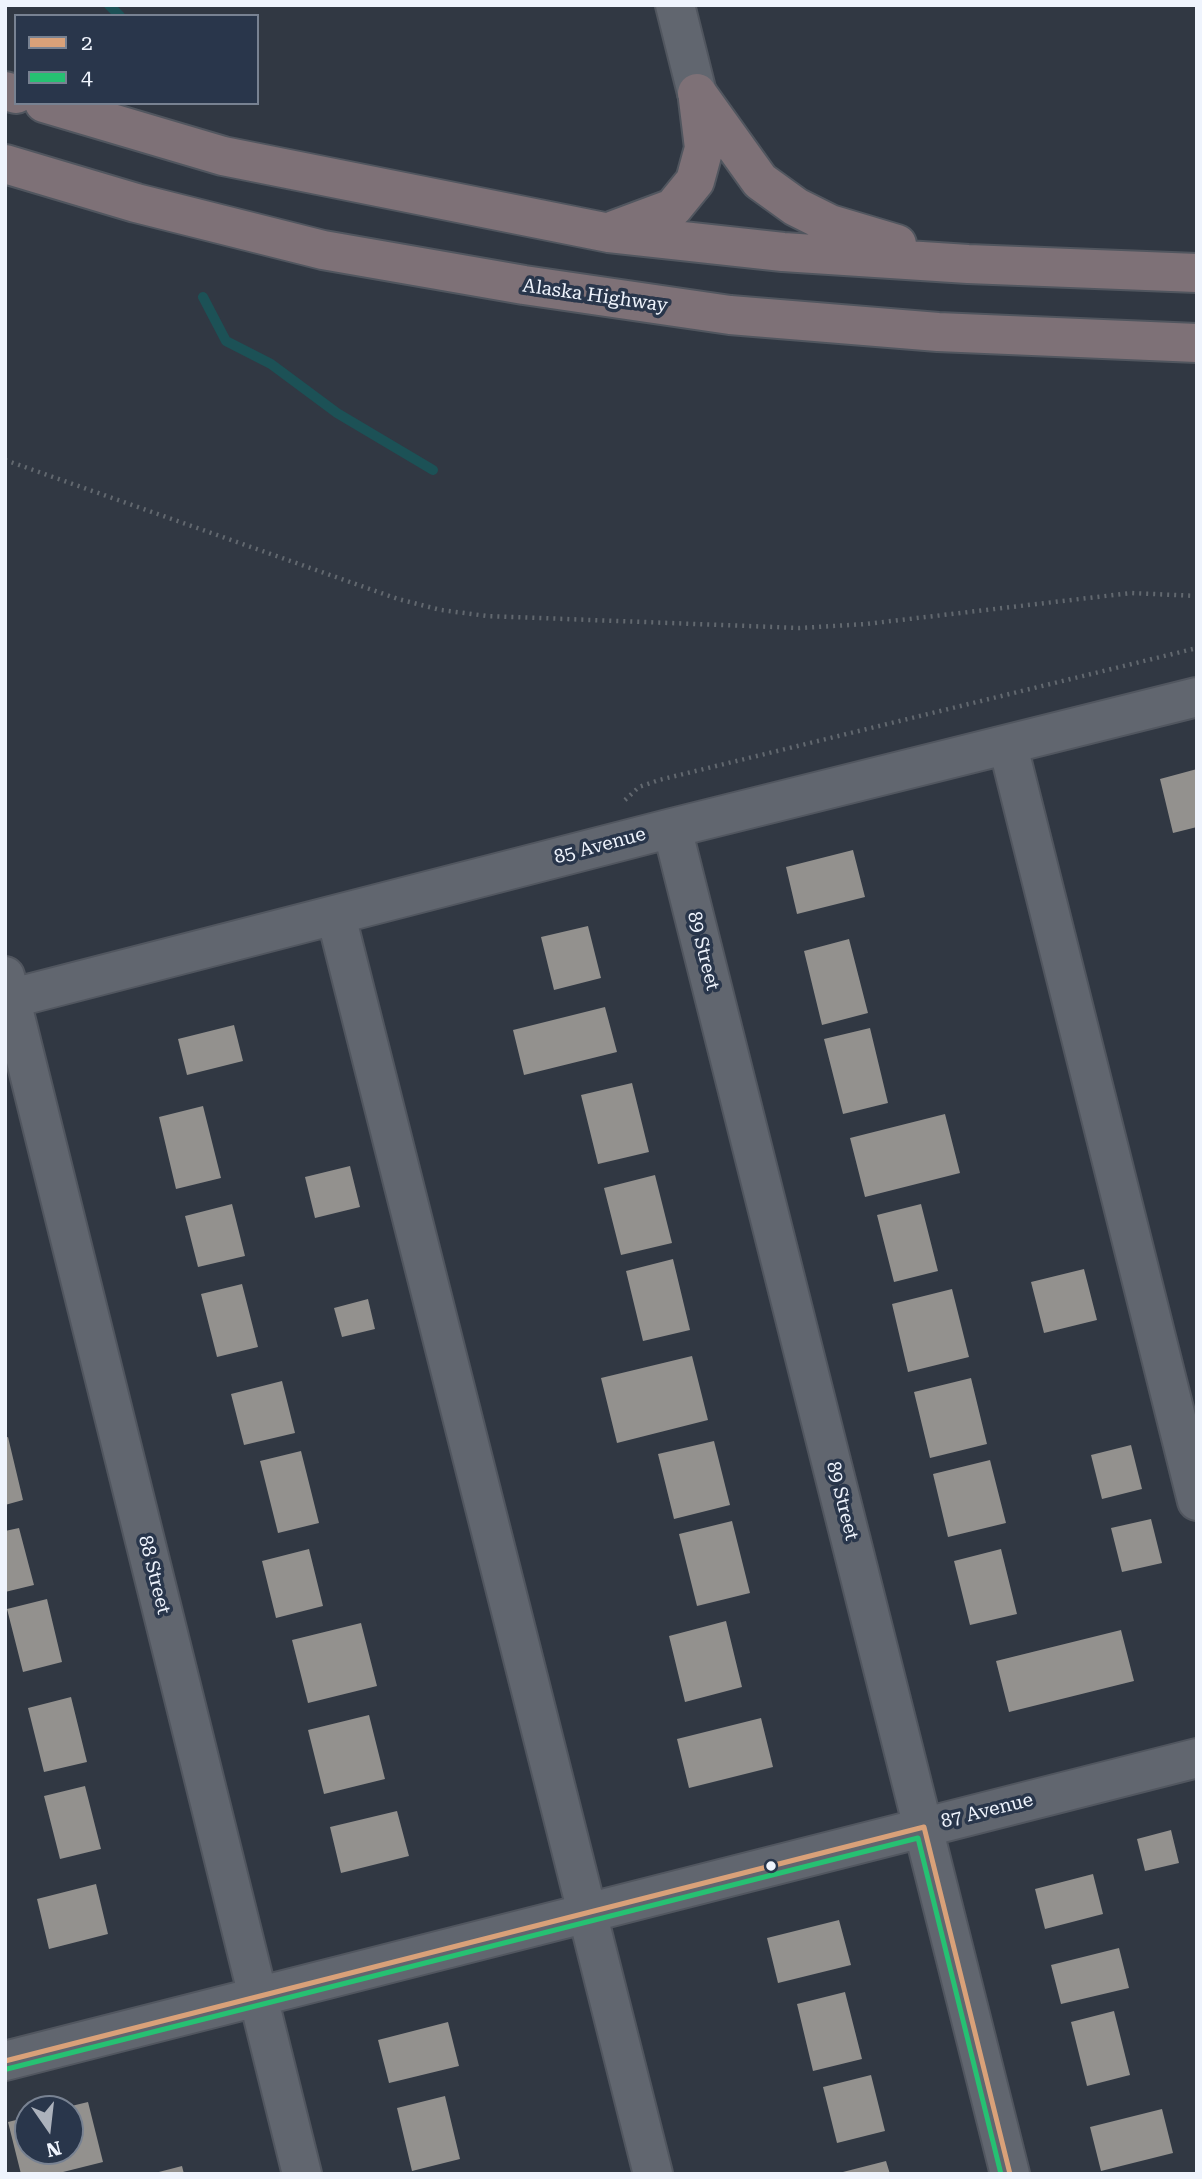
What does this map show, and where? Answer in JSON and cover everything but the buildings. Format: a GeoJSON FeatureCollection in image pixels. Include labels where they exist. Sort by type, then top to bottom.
{"type":"FeatureCollection","features":[{"type":"Feature","properties":{"kind":"highway"},"geometry":{"type":"LineString","coordinates":[[609,233],[673,208],[695,181],[704,148],[697,93]]}},
{"type":"Feature","properties":{"kind":"highway"},"geometry":{"type":"LineString","coordinates":[[697,93],[760,181],[796,207],[830,224],[968,264]]}},
{"type":"Feature","properties":{"kind":"highway"},"geometry":{"type":"LineString","coordinates":[[51,105],[223,156],[609,233],[783,252],[968,264],[1197,273]]}},
{"type":"Feature","properties":{"kind":"highway","name":"Alaska Highway"},"geometry":{"type":"LineString","coordinates":[[5,164],[136,203],[323,250],[524,285],[730,316],[938,332],[1197,343]]}},
{"type":"Feature","properties":{"kind":"street"},"geometry":{"type":"LineString","coordinates":[[675,5],[697,93]]}},
{"type":"Feature","properties":{"kind":"street","name":"85 Avenue"},"geometry":{"type":"LineString","coordinates":[[7,992],[336,916],[672,828],[1197,697]]}},
{"type":"Feature","properties":{"kind":"street"},"geometry":{"type":"LineString","coordinates":[[1008,746],[1197,1500]]}},
{"type":"Feature","properties":{"kind":"street","name":"89 Street"},"geometry":{"type":"LineString","coordinates":[[672,828],[1010,2174]]}},
{"type":"Feature","properties":{"kind":"street"},"geometry":{"type":"LineString","coordinates":[[336,916],[653,2174]]}},
{"type":"Feature","properties":{"kind":"street","name":"88 Street"},"geometry":{"type":"LineString","coordinates":[[7,992],[302,2174]]}},
{"type":"Feature","properties":{"kind":"street","name":"87 Avenue"},"geometry":{"type":"LineString","coordinates":[[5,2061],[1197,1758]]}},
{"type":"Feature","properties":{"kind":"path"},"geometry":{"type":"LineString","coordinates":[[5,460],[398,599],[464,613],[800,628],[866,624],[1131,593],[1197,596]]}},
{"type":"Feature","properties":{"kind":"path"},"geometry":{"type":"LineString","coordinates":[[623,803],[639,787],[659,780],[1197,648]]}},
{"type":"Feature","properties":{"kind":"waterway"},"geometry":{"type":"LineString","coordinates":[[109,5],[118,14]]}},
{"type":"Feature","properties":{"kind":"waterway"},"geometry":{"type":"LineString","coordinates":[[203,297],[226,341],[271,364],[337,413],[433,470]]}},
{"type":"Feature","properties":{"kind":"transit line","name":"2"},"geometry":{"type":"LineString","coordinates":[[5,2061],[924,1827],[1010,2174]]}},
{"type":"Feature","properties":{"kind":"transit line","name":"4"},"geometry":{"type":"LineString","coordinates":[[7,2069],[918,1838],[1001,2174]]}}]}
